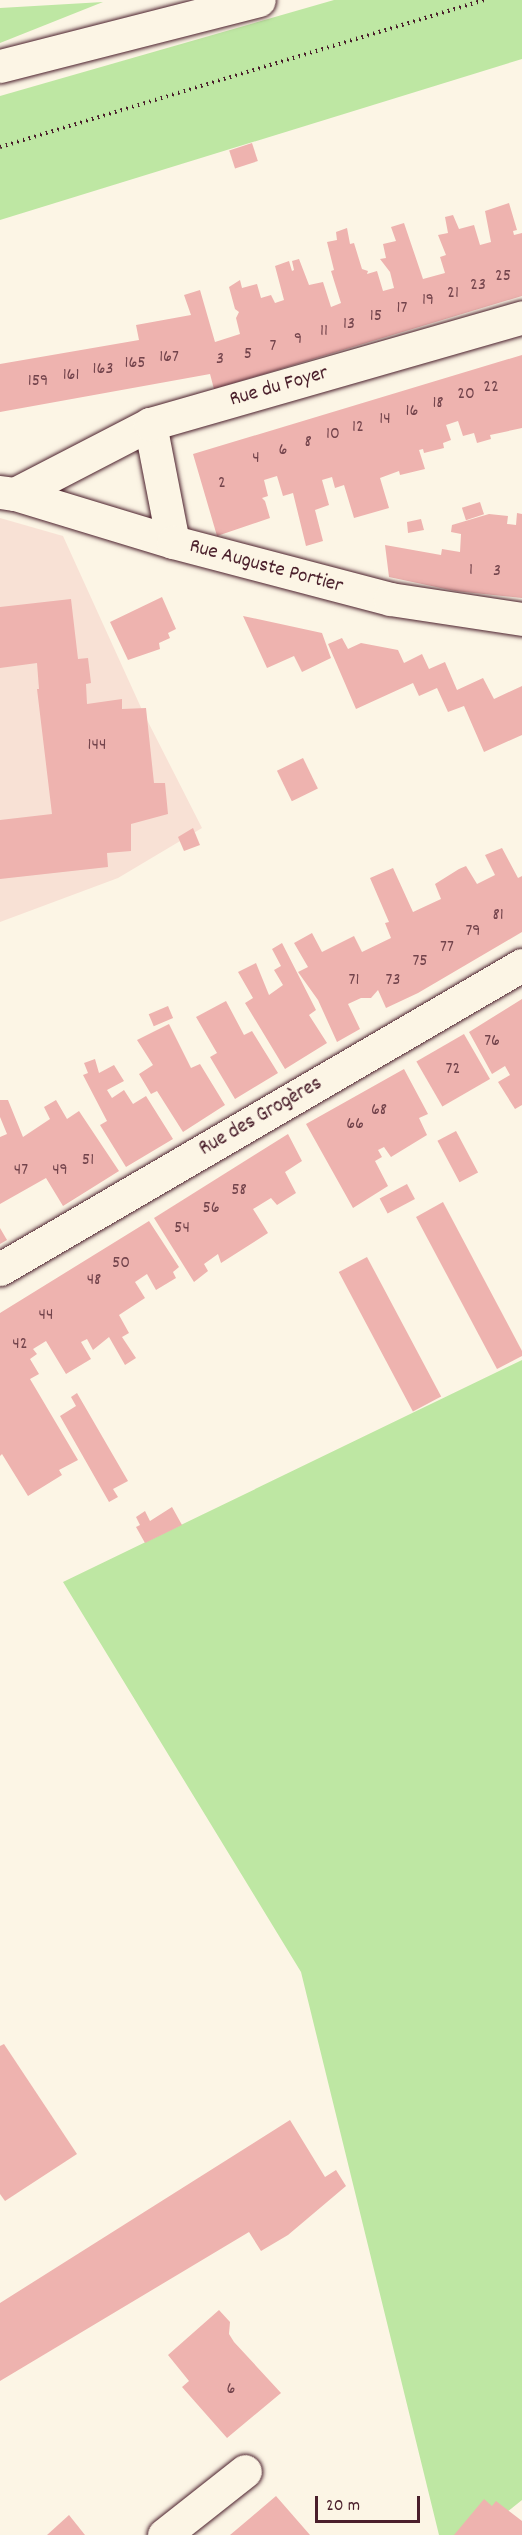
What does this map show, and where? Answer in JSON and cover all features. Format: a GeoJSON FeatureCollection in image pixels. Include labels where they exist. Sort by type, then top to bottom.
{"type":"FeatureCollection","features":[{"type":"Feature","properties":{"kind":"main road"},"geometry":{"type":"LineString","coordinates":[[0,66],[259,0]]}},
{"type":"Feature","properties":{"kind":"main road","name":"Rue du Foyer"},"geometry":{"type":"LineString","coordinates":[[8,493],[150,424],[522,317]]}},
{"type":"Feature","properties":{"kind":"main road"},"geometry":{"type":"LineString","coordinates":[[150,424],[173,542]]}},
{"type":"Feature","properties":{"kind":"main road","name":"Rue Auguste Portier"},"geometry":{"type":"LineString","coordinates":[[8,493],[173,542],[390,600],[522,619]]}},
{"type":"Feature","properties":{"kind":"main road","name":"Rue des Grogères"},"geometry":{"type":"LineString","coordinates":[[0,1269],[522,965]]}},
{"type":"Feature","properties":{"kind":"main road"},"geometry":{"type":"LineString","coordinates":[[164,2535],[245,2471]]}},
{"type":"Feature","properties":{"kind":"path"},"geometry":{"type":"LineString","coordinates":[[0,147],[484,0]]}},
{"type":"Feature","properties":{"kind":"shaded area"},"geometry":{"type":"Polygon","coordinates":[[[0,518],[63,536],[143,712],[202,828],[118,878],[0,922],[0,518]]]}},
{"type":"Feature","properties":{"kind":"green space"},"geometry":{"type":"Polygon","coordinates":[[[334,0],[522,0],[522,59],[0,220],[0,96],[334,0]]]}},
{"type":"Feature","properties":{"kind":"green space"},"geometry":{"type":"Polygon","coordinates":[[[103,2],[0,43],[0,8],[103,2]]]}},
{"type":"Feature","properties":{"kind":"green space"},"geometry":{"type":"Polygon","coordinates":[[[522,1360],[522,2500],[478,2535],[439,2535],[301,1972],[63,1582],[522,1360]]]}},
{"type":"Feature","properties":{"kind":"building"},"geometry":{"type":"Polygon","coordinates":[[[252,143],[258,161],[235,168],[229,150],[252,143]]]}},
{"type":"Feature","properties":{"kind":"building"},"geometry":{"type":"Polygon","coordinates":[[[509,203],[517,230],[513,231],[514,235],[522,233],[522,296],[214,389],[210,374],[0,412],[0,364],[139,340],[136,325],[191,315],[184,295],[200,290],[215,342],[240,334],[236,318],[239,312],[235,309],[229,287],[240,280],[242,288],[257,284],[261,298],[271,295],[275,303],[284,300],[275,266],[289,261],[292,271],[294,270],[292,261],[299,259],[309,285],[323,282],[331,307],[341,303],[331,271],[334,270],[327,242],[337,240],[336,232],[347,228],[350,244],[354,243],[362,269],[368,271],[367,274],[377,271],[383,291],[394,288],[390,272],[380,259],[386,258],[383,244],[396,241],[391,227],[404,223],[423,279],[445,273],[440,257],[446,255],[438,235],[448,233],[445,217],[453,215],[459,229],[474,225],[480,245],[491,242],[485,211],[509,203]]]}},
{"type":"Feature","properties":{"kind":"building"},"geometry":{"type":"Polygon","coordinates":[[[522,355],[522,428],[490,435],[491,439],[477,443],[474,433],[463,436],[458,421],[446,425],[451,440],[443,443],[444,448],[424,453],[423,449],[419,450],[425,469],[400,475],[399,471],[380,478],[389,508],[354,518],[344,485],[335,488],[332,477],[322,480],[329,505],[315,510],[323,541],[306,546],[293,493],[283,496],[277,476],[264,480],[268,496],[262,498],[270,518],[217,536],[193,454],[522,355]]]}},
{"type":"Feature","properties":{"kind":"building"},"geometry":{"type":"Polygon","coordinates":[[[480,502],[484,514],[466,520],[462,508],[480,502]]]}},
{"type":"Feature","properties":{"kind":"building"},"geometry":{"type":"Polygon","coordinates":[[[517,513],[522,514],[522,598],[455,591],[389,577],[385,545],[441,555],[442,549],[460,552],[461,534],[451,532],[452,525],[489,514],[508,516],[507,524],[516,525],[517,513]]]}},
{"type":"Feature","properties":{"kind":"building"},"geometry":{"type":"Polygon","coordinates":[[[421,519],[424,530],[408,533],[407,522],[421,519]]]}},
{"type":"Feature","properties":{"kind":"building"},"geometry":{"type":"Polygon","coordinates":[[[162,597],[176,629],[168,633],[170,638],[159,643],[160,649],[128,660],[110,622],[162,597]]]}},
{"type":"Feature","properties":{"kind":"building"},"geometry":{"type":"Polygon","coordinates":[[[71,599],[78,659],[88,658],[91,683],[86,684],[87,704],[122,699],[122,709],[146,708],[154,783],[165,783],[168,814],[131,824],[131,851],[107,853],[108,867],[0,879],[0,820],[52,814],[37,689],[39,689],[37,663],[0,668],[0,607],[71,599]]]}},
{"type":"Feature","properties":{"kind":"building"},"geometry":{"type":"Polygon","coordinates":[[[243,616],[322,633],[331,658],[302,672],[294,656],[267,668],[243,616]]]}},
{"type":"Feature","properties":{"kind":"building"},"geometry":{"type":"Polygon","coordinates":[[[342,638],[348,649],[361,643],[398,650],[404,663],[422,654],[429,669],[445,662],[457,690],[483,678],[494,699],[522,686],[522,735],[484,752],[464,706],[448,712],[437,688],[419,696],[413,683],[356,709],[328,644],[342,638]]]}},
{"type":"Feature","properties":{"kind":"building"},"geometry":{"type":"Polygon","coordinates":[[[303,758],[318,789],[292,801],[277,771],[303,758]]]}},
{"type":"Feature","properties":{"kind":"building"},"geometry":{"type":"Polygon","coordinates":[[[193,828],[200,845],[184,851],[178,837],[193,828]]]}},
{"type":"Feature","properties":{"kind":"building"},"geometry":{"type":"Polygon","coordinates":[[[502,848],[518,878],[522,876],[522,932],[418,993],[386,1008],[378,990],[371,998],[361,998],[348,1004],[360,1029],[337,1042],[318,1000],[298,972],[308,967],[294,943],[312,933],[322,952],[354,936],[362,952],[391,938],[385,923],[389,922],[370,878],[393,868],[413,912],[441,899],[435,884],[459,869],[466,866],[477,884],[495,875],[485,855],[502,848]]]}},
{"type":"Feature","properties":{"kind":"building"},"geometry":{"type":"Polygon","coordinates":[[[282,943],[316,1010],[309,1015],[327,1043],[285,1069],[245,1003],[253,998],[238,972],[256,963],[269,995],[283,985],[274,970],[281,966],[272,949],[282,943]]]}},
{"type":"Feature","properties":{"kind":"building"},"geometry":{"type":"Polygon","coordinates":[[[522,999],[522,1105],[515,1109],[498,1082],[510,1075],[505,1066],[492,1074],[469,1032],[522,999]]]}},
{"type":"Feature","properties":{"kind":"building"},"geometry":{"type":"Polygon","coordinates":[[[226,1001],[244,1035],[252,1031],[278,1073],[235,1099],[210,1057],[217,1053],[196,1017],[226,1001]]]}},
{"type":"Feature","properties":{"kind":"building"},"geometry":{"type":"Polygon","coordinates":[[[168,1006],[173,1018],[154,1026],[149,1014],[168,1006]]]}},
{"type":"Feature","properties":{"kind":"building"},"geometry":{"type":"Polygon","coordinates":[[[169,1024],[191,1068],[200,1064],[225,1105],[183,1132],[157,1091],[151,1094],[139,1074],[153,1065],[137,1040],[169,1024]]]}},
{"type":"Feature","properties":{"kind":"building"},"geometry":{"type":"Polygon","coordinates":[[[464,1034],[490,1079],[442,1107],[416,1062],[464,1034]]]}},
{"type":"Feature","properties":{"kind":"building"},"geometry":{"type":"Polygon","coordinates":[[[95,1059],[99,1073],[114,1065],[124,1081],[107,1090],[112,1098],[124,1090],[133,1104],[146,1096],[173,1139],[126,1167],[100,1125],[107,1121],[83,1075],[88,1073],[84,1063],[95,1059]]]}},
{"type":"Feature","properties":{"kind":"building"},"geometry":{"type":"Polygon","coordinates":[[[404,1069],[428,1114],[419,1118],[427,1135],[391,1157],[384,1147],[378,1150],[382,1157],[375,1161],[388,1186],[353,1208],[306,1124],[404,1069]]]}},
{"type":"Feature","properties":{"kind":"building"},"geometry":{"type":"Polygon","coordinates":[[[0,1100],[8,1100],[23,1137],[50,1119],[44,1107],[56,1100],[67,1119],[79,1111],[119,1171],[63,1206],[46,1178],[0,1204],[0,1137],[7,1134],[0,1117],[0,1100]]]}},
{"type":"Feature","properties":{"kind":"building"},"geometry":{"type":"Polygon","coordinates":[[[456,1131],[478,1172],[460,1182],[437,1141],[456,1131]]]}},
{"type":"Feature","properties":{"kind":"building"},"geometry":{"type":"Polygon","coordinates":[[[288,1134],[302,1161],[285,1172],[296,1193],[277,1205],[271,1198],[253,1209],[268,1233],[221,1263],[218,1254],[204,1264],[208,1271],[194,1282],[154,1218],[288,1134]]]}},
{"type":"Feature","properties":{"kind":"building"},"geometry":{"type":"Polygon","coordinates":[[[407,1184],[415,1199],[388,1214],[380,1199],[407,1184]]]}},
{"type":"Feature","properties":{"kind":"building"},"geometry":{"type":"Polygon","coordinates":[[[443,1202],[522,1351],[522,1356],[497,1369],[416,1217],[443,1202]]]}},
{"type":"Feature","properties":{"kind":"building"},"geometry":{"type":"Polygon","coordinates":[[[149,1221],[179,1267],[173,1272],[176,1278],[156,1290],[147,1274],[135,1282],[145,1298],[119,1315],[129,1333],[122,1337],[136,1358],[125,1365],[109,1337],[93,1350],[87,1339],[81,1342],[91,1359],[66,1374],[46,1341],[33,1349],[37,1354],[30,1359],[39,1374],[30,1379],[78,1460],[59,1470],[62,1475],[28,1496],[2,1454],[0,1456],[0,1313],[149,1221]]]}},
{"type":"Feature","properties":{"kind":"building"},"geometry":{"type":"Polygon","coordinates":[[[0,1228],[7,1240],[0,1244],[0,1228]]]}},
{"type":"Feature","properties":{"kind":"building"},"geometry":{"type":"Polygon","coordinates":[[[367,1257],[441,1397],[413,1412],[339,1272],[367,1257]]]}},
{"type":"Feature","properties":{"kind":"building"},"geometry":{"type":"Polygon","coordinates":[[[77,1393],[128,1481],[113,1489],[118,1497],[109,1502],[60,1416],[76,1406],[71,1397],[77,1393]]]}},
{"type":"Feature","properties":{"kind":"building"},"geometry":{"type":"Polygon","coordinates":[[[172,1507],[182,1525],[145,1543],[136,1527],[140,1525],[136,1517],[145,1511],[150,1521],[172,1507]]]}},
{"type":"Feature","properties":{"kind":"building"},"geometry":{"type":"Polygon","coordinates":[[[4,2044],[77,2154],[5,2201],[0,2194],[0,2046],[4,2044]]]}},
{"type":"Feature","properties":{"kind":"building"},"geometry":{"type":"Polygon","coordinates":[[[290,2120],[325,2177],[336,2170],[346,2186],[288,2235],[261,2251],[249,2232],[0,2381],[0,2303],[290,2120]]]}},
{"type":"Feature","properties":{"kind":"building"},"geometry":{"type":"Polygon","coordinates":[[[219,2310],[230,2322],[229,2334],[234,2342],[281,2393],[227,2438],[182,2387],[189,2381],[168,2355],[219,2310]]]}},
{"type":"Feature","properties":{"kind":"building"},"geometry":{"type":"Polygon","coordinates":[[[276,2496],[310,2535],[230,2535],[249,2519],[276,2496]]]}},
{"type":"Feature","properties":{"kind":"building"},"geometry":{"type":"Polygon","coordinates":[[[484,2499],[492,2506],[496,2501],[522,2521],[522,2535],[454,2535],[484,2499]]]}},
{"type":"Feature","properties":{"kind":"building"},"geometry":{"type":"Polygon","coordinates":[[[69,2515],[85,2535],[47,2535],[69,2515]]]}}]}
